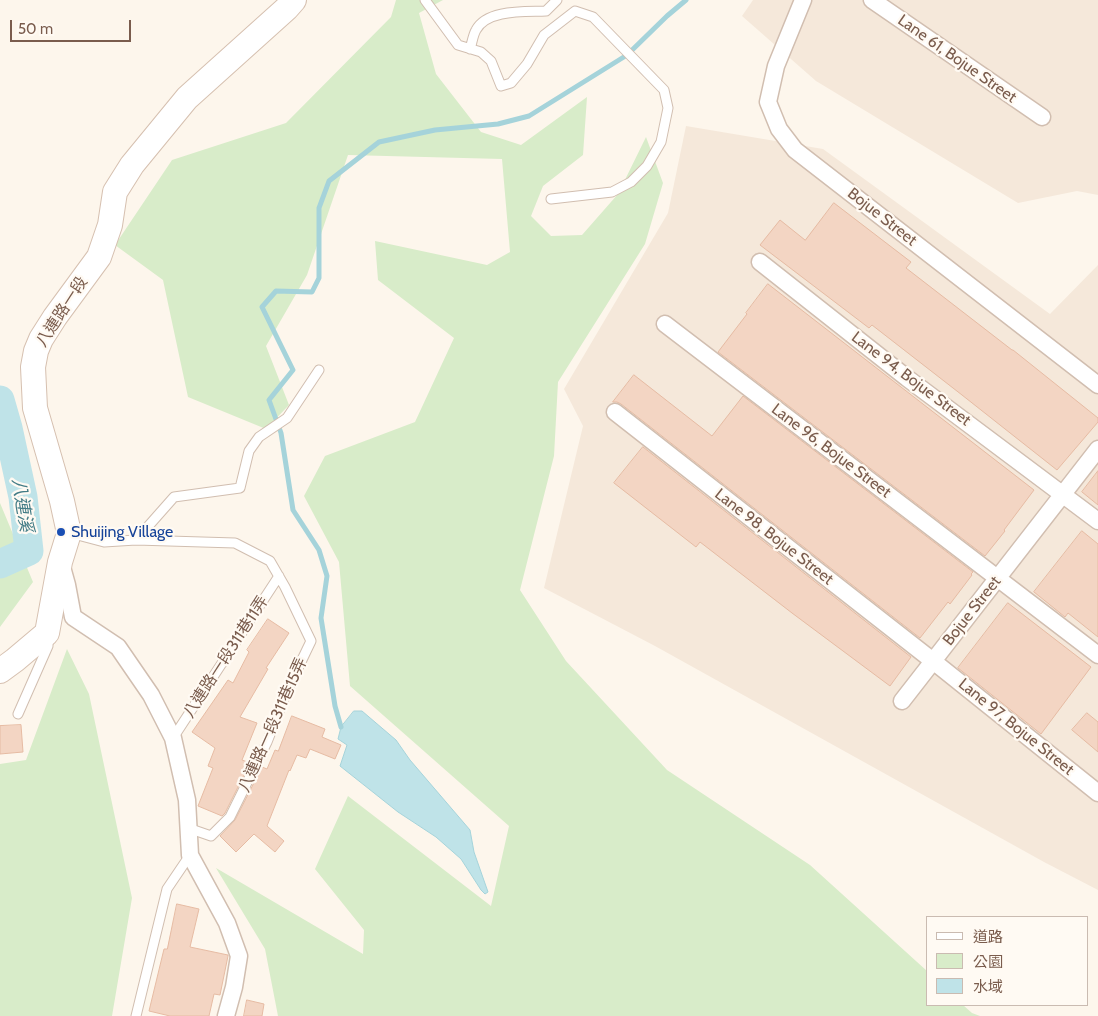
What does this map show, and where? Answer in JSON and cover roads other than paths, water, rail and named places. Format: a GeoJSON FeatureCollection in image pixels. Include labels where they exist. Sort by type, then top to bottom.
{"type":"FeatureCollection","features":[{"type":"Feature","properties":{"kind":"street","name":"八連路一段"},"geometry":{"type":"LineString","coordinates":[[47,633],[60,562],[69,533],[62,501],[35,408],[33,367],[36,351],[55,317],[99,257],[110,225],[115,192],[132,165],[187,98],[266,28],[294,0]]}},
{"type":"Feature","properties":{"kind":"street","name":"Bojue Street"},"geometry":{"type":"LineString","coordinates":[[802,0],[776,66],[768,102],[779,129],[795,150],[1098,384]]}},
{"type":"Feature","properties":{"kind":"street","name":"Lane 61, Bojue Street"},"geometry":{"type":"LineString","coordinates":[[872,0],[1042,117]]}},
{"type":"Feature","properties":{"kind":"street","name":"Lane 94, Bojue Street"},"geometry":{"type":"LineString","coordinates":[[760,262],[907,378],[1098,521]]}},
{"type":"Feature","properties":{"kind":"street","name":"Lane 96, Bojue Street"},"geometry":{"type":"LineString","coordinates":[[665,324],[1098,655]]}},
{"type":"Feature","properties":{"kind":"street","name":"Lane 98, Bojue Street"},"geometry":{"type":"LineString","coordinates":[[614,412],[933,661]]}},
{"type":"Feature","properties":{"kind":"street","name":"Bojue Street"},"geometry":{"type":"LineString","coordinates":[[902,701],[1098,449]]}},
{"type":"Feature","properties":{"kind":"street"},"geometry":{"type":"LineString","coordinates":[[60,562],[67,585],[73,617],[118,647],[151,695],[172,738],[187,800],[190,855],[227,923],[239,956],[234,987],[226,1016]]}},
{"type":"Feature","properties":{"kind":"street"},"geometry":{"type":"LineString","coordinates":[[0,671],[47,633]]}},
{"type":"Feature","properties":{"kind":"street","name":"Lane 97, Bojue Street"},"geometry":{"type":"LineString","coordinates":[[933,661],[1098,793]]}},
{"type":"Feature","properties":{"kind":"lane"},"geometry":{"type":"LineString","coordinates":[[425,0],[458,45],[481,52],[491,61],[501,86],[511,83],[527,64],[544,35],[575,11],[593,17],[664,90],[668,108],[661,142],[647,166],[631,182],[612,192],[552,199]]}},
{"type":"Feature","properties":{"kind":"lane"},"geometry":{"type":"LineString","coordinates":[[470,49],[476,29],[488,17],[513,12],[546,11],[557,0]]}},
{"type":"Feature","properties":{"kind":"lane"},"geometry":{"type":"LineString","coordinates":[[136,540],[174,497],[240,488],[250,451],[259,437],[287,418],[319,370]]}},
{"type":"Feature","properties":{"kind":"lane"},"geometry":{"type":"LineString","coordinates":[[69,533],[104,542],[136,540],[235,543],[270,561],[279,576]]}},
{"type":"Feature","properties":{"kind":"lane","name":"八連路一段311巷15弄"},"geometry":{"type":"LineString","coordinates":[[188,828],[211,836],[230,817],[267,742],[288,689],[311,641],[279,576]]}},
{"type":"Feature","properties":{"kind":"lane","name":"八連路一段311巷11弄"},"geometry":{"type":"LineString","coordinates":[[172,738],[279,576]]}},
{"type":"Feature","properties":{"kind":"lane"},"geometry":{"type":"LineString","coordinates":[[18,714],[48,646],[47,633]]}},
{"type":"Feature","properties":{"kind":"lane"},"geometry":{"type":"LineString","coordinates":[[136,1016],[167,889],[190,855]]}},
{"type":"Feature","properties":{"kind":"water"},"geometry":{"type":"Polygon","coordinates":[[[354,711],[362,711],[396,740],[410,760],[470,830],[474,852],[488,892],[485,894],[481,890],[461,859],[436,837],[398,812],[340,766],[347,745],[338,739],[341,727],[354,711]]]}},
{"type":"Feature","properties":{"kind":"waterway"},"geometry":{"type":"LineString","coordinates":[[341,727],[335,706],[321,618],[327,576],[319,550],[293,510],[281,433],[269,400],[293,370],[262,307],[276,291],[312,292],[319,278],[319,208],[329,181],[379,142],[435,130],[498,124],[529,116],[627,55],[686,0]]}},
{"type":"Feature","properties":{"kind":"waterway","name":"八連溪"},"geometry":{"type":"LineString","coordinates":[[0,400],[23,497],[29,551],[0,564]]}},
{"type":"Feature","properties":{"kind":"place","name":"Shuijing Village"},"geometry":{"type":"Point","coordinates":[61,532]}}]}
